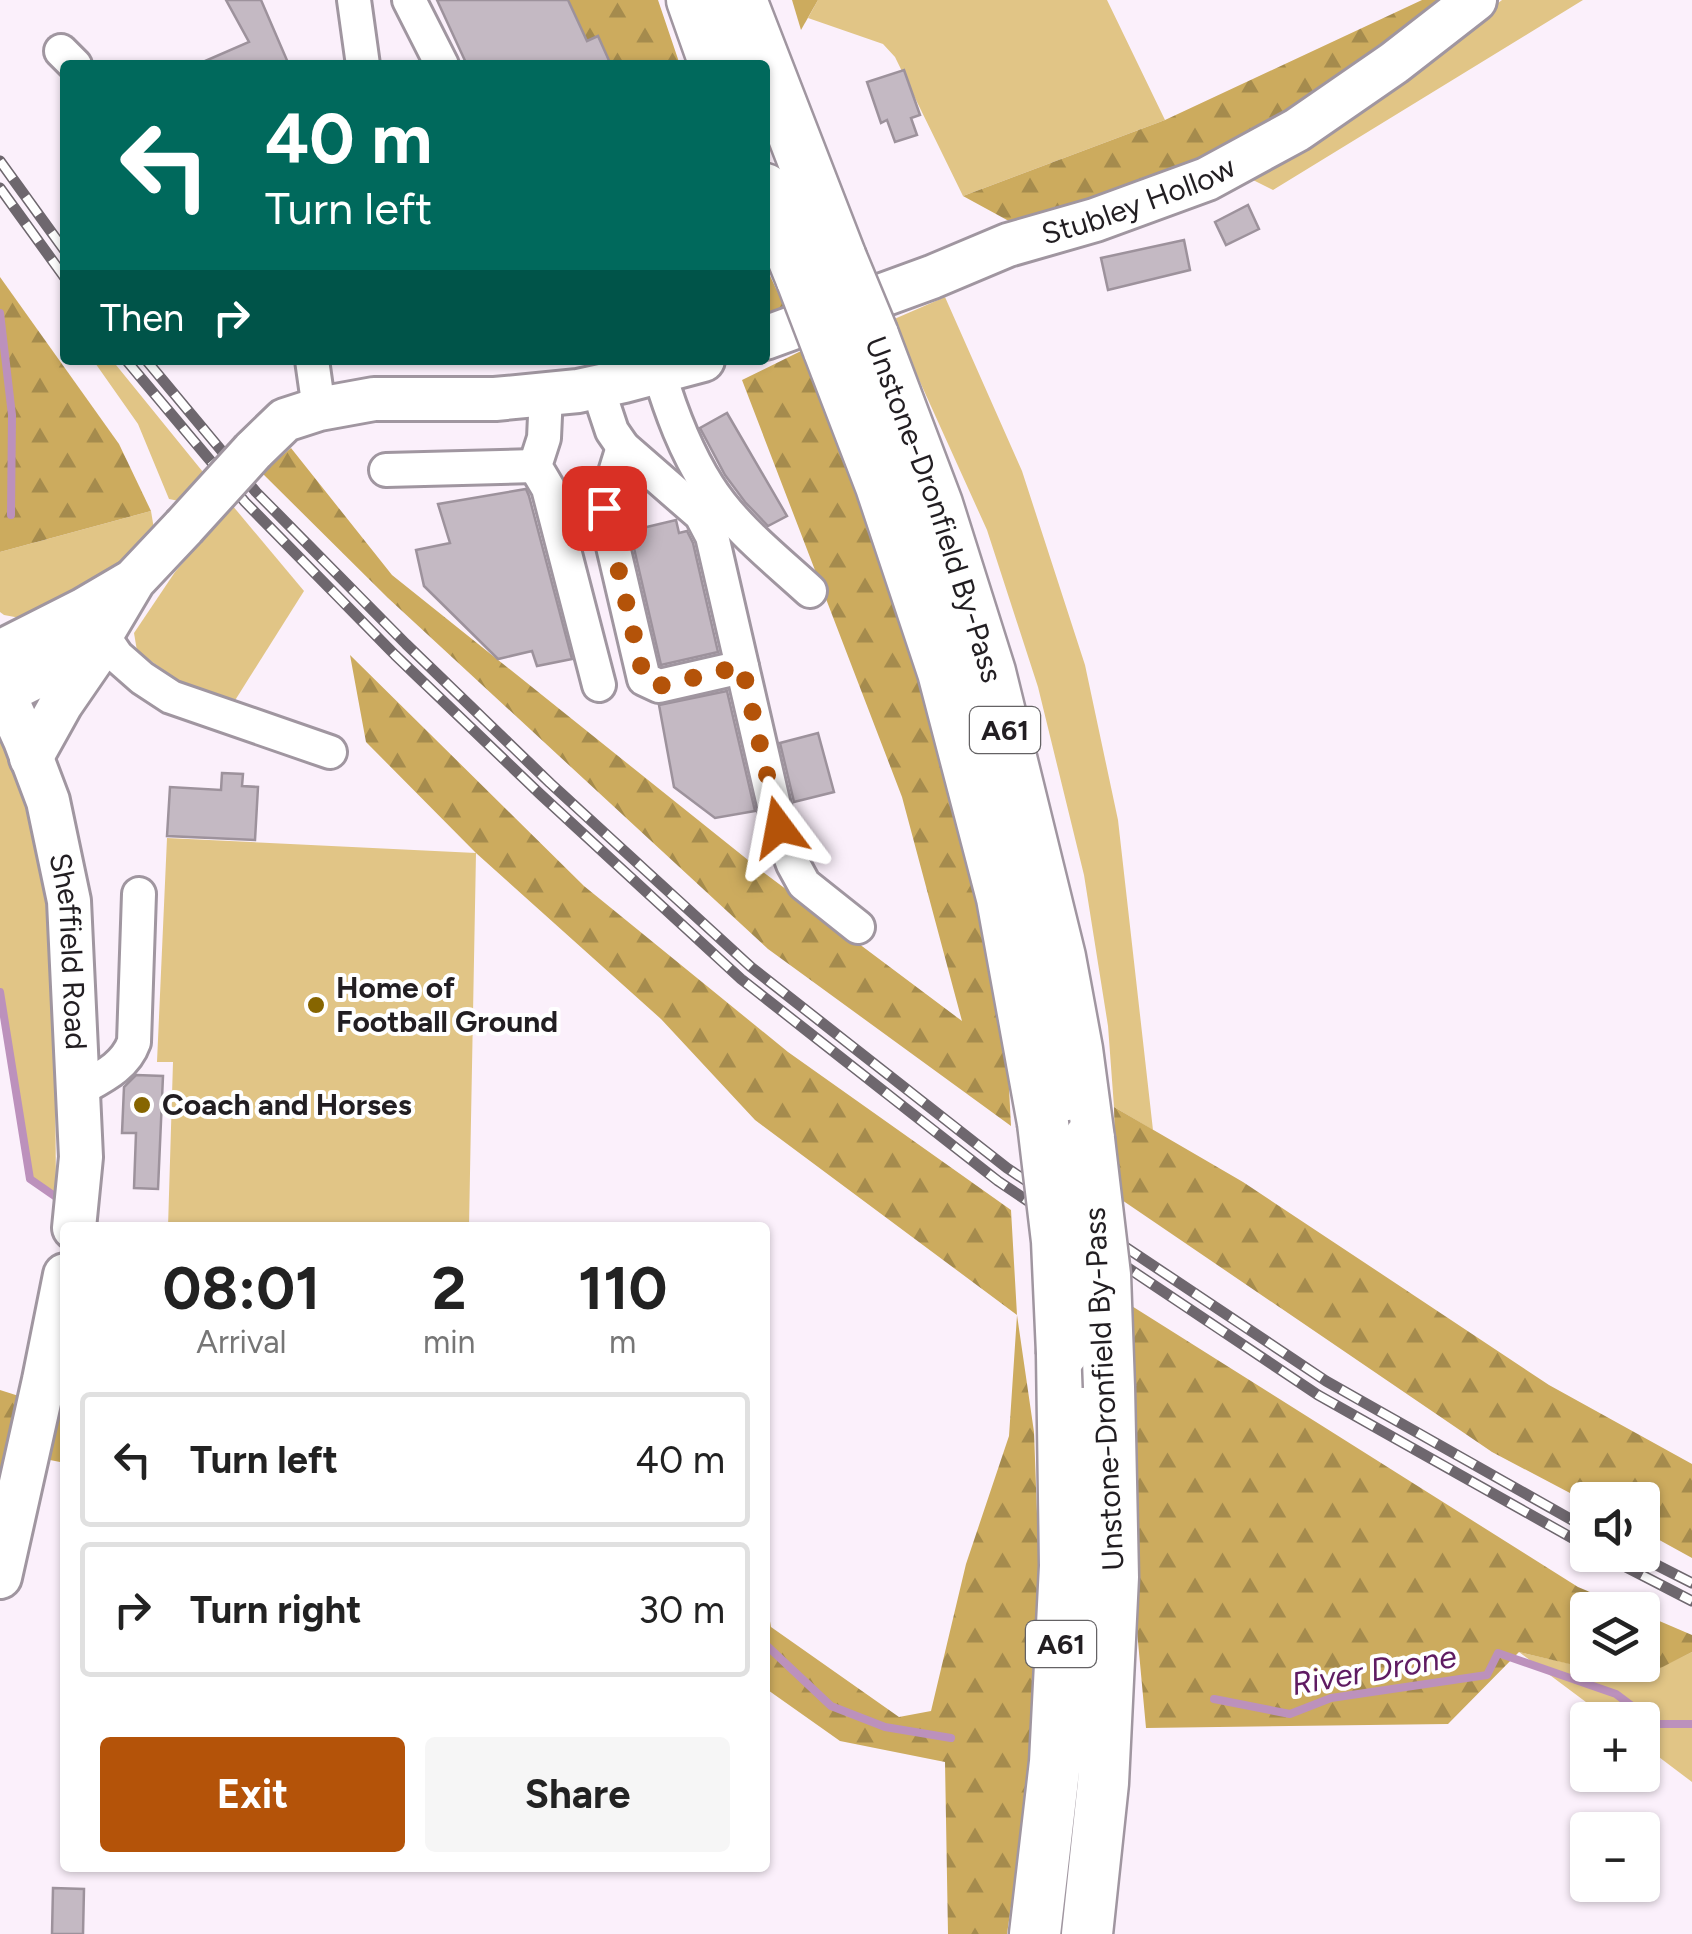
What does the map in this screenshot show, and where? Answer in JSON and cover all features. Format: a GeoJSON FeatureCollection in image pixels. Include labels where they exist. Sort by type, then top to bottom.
{"type":"FeatureCollection","features":[{"type":"Feature","properties":{"kind":"highway"},"geometry":{"type":"LineString","coordinates":[[692,0],[714,60]]}},
{"type":"Feature","properties":{"kind":"highway","name":"Unstone-Dronfield By-Pass"},"geometry":{"type":"LineString","coordinates":[[741,0],[759,60]]}},
{"type":"Feature","properties":{"kind":"highway","name":"Unstone-Dronfield By-Pass"},"geometry":{"type":"LineString","coordinates":[[770,98],[821,269],[850,341],[937,504],[990,672],[1060,956],[1089,1139],[1105,1275],[1109,1386],[1113,1576],[1103,1783],[1087,1934]]}},
{"type":"Feature","properties":{"kind":"highway","name":"Unstone-Dronfield By-Pass"},"geometry":{"type":"LineString","coordinates":[[770,196],[821,269]]}},
{"type":"Feature","properties":{"kind":"highway","name":"Unstone-Dronfield By-Pass"},"geometry":{"type":"LineString","coordinates":[[850,341],[881,486],[943,672],[1002,898],[1043,1122],[1057,1241],[1066,1566],[1056,1762],[1035,1934]]}},
{"type":"Feature","properties":{"kind":"main road","name":"Stubley Hollow"},"geometry":{"type":"LineString","coordinates":[[770,336],[1008,246],[1095,220],[1207,179],[1297,130],[1394,63],[1474,0]]}},
{"type":"Feature","properties":{"kind":"main road"},"geometry":{"type":"LineString","coordinates":[[30,758],[94,656],[102,634],[134,580],[285,420],[320,409],[374,400],[546,394],[600,386],[685,365]]}},
{"type":"Feature","properties":{"kind":"main road"},"geometry":{"type":"LineString","coordinates":[[1,677],[83,610],[134,580]]}},
{"type":"Feature","properties":{"kind":"main road"},"geometry":{"type":"LineString","coordinates":[[1,677],[58,666],[102,634]]}},
{"type":"Feature","properties":{"kind":"main road","name":"Sheffield Road"},"geometry":{"type":"LineString","coordinates":[[1,677],[48,801],[69,901],[80,1090],[81,1156],[75,1222]]}},
{"type":"Feature","properties":{"kind":"main road"},"geometry":{"type":"LineString","coordinates":[[0,1577],[60,1299]]}},
{"type":"Feature","properties":{"kind":"street"},"geometry":{"type":"LineString","coordinates":[[354,0],[362,60]]}},
{"type":"Feature","properties":{"kind":"street"},"geometry":{"type":"LineString","coordinates":[[409,0],[439,60]]}},
{"type":"Feature","properties":{"kind":"street"},"geometry":{"type":"LineString","coordinates":[[313,365],[320,409]]}},
{"type":"Feature","properties":{"kind":"street"},"geometry":{"type":"LineString","coordinates":[[659,372],[678,432],[708,487],[742,528],[810,591]]}},
{"type":"Feature","properties":{"kind":"street"},"geometry":{"type":"LineString","coordinates":[[600,386],[612,431],[623,447],[701,515],[712,536],[779,827],[804,884],[858,927]]}},
{"type":"Feature","properties":{"kind":"street"},"geometry":{"type":"LineString","coordinates":[[546,394],[544,438],[535,466],[548,488],[600,686]]}},
{"type":"Feature","properties":{"kind":"street"},"geometry":{"type":"LineString","coordinates":[[623,447],[604,508],[644,678],[659,686],[742,666]]}},
{"type":"Feature","properties":{"kind":"street"},"geometry":{"type":"LineString","coordinates":[[386,470],[535,466]]}},
{"type":"Feature","properties":{"kind":"street"},"geometry":{"type":"LineString","coordinates":[[102,634],[117,656],[171,697],[330,752]]}},
{"type":"Feature","properties":{"kind":"street"},"geometry":{"type":"LineString","coordinates":[[80,1090],[114,1070],[129,1056],[134,1042],[139,894]]}},
{"type":"Feature","properties":{"kind":"shaded area"},"geometry":{"type":"Polygon","coordinates":[[[818,0],[1107,0],[1165,120],[963,196],[895,57],[883,44],[808,18],[818,0]]]}},
{"type":"Feature","properties":{"kind":"shaded area"},"geometry":{"type":"Polygon","coordinates":[[[1502,0],[1583,0],[1273,190],[1253,180],[1423,62],[1502,0]]]}},
{"type":"Feature","properties":{"kind":"shaded area"},"geometry":{"type":"Polygon","coordinates":[[[945,297],[1022,471],[1085,665],[1118,820],[1153,1130],[1114,1107],[1108,1026],[1084,875],[1038,687],[987,530],[892,320],[945,297]]]}},
{"type":"Feature","properties":{"kind":"shaded area"},"geometry":{"type":"Polygon","coordinates":[[[97,365],[116,365],[207,477],[179,501],[169,499],[138,424],[97,365]]]}},
{"type":"Feature","properties":{"kind":"shaded area"},"geometry":{"type":"Polygon","coordinates":[[[232,505],[304,591],[234,702],[211,704],[137,651],[134,633],[175,572],[232,505]]]}},
{"type":"Feature","properties":{"kind":"shaded area"},"geometry":{"type":"Polygon","coordinates":[[[151,511],[154,529],[140,550],[92,592],[31,620],[0,612],[0,552],[151,511]]]}},
{"type":"Feature","properties":{"kind":"shaded area"},"geometry":{"type":"Polygon","coordinates":[[[0,733],[17,758],[54,907],[56,1197],[30,1179],[0,1005],[0,733]]]}},
{"type":"Feature","properties":{"kind":"shaded area","name":"Home of Football Ground"},"geometry":{"type":"Polygon","coordinates":[[[167,838],[476,853],[469,1222],[168,1222],[173,1062],[157,1062],[167,838]]]}},
{"type":"Feature","properties":{"kind":"shaded area"},"geometry":{"type":"Polygon","coordinates":[[[1519,1652],[1570,1664],[1570,1682],[1660,1682],[1660,1668],[1692,1652],[1692,1782],[1660,1758],[1660,1702],[1586,1702],[1519,1652]]]}},
{"type":"Feature","properties":{"kind":"green space"},"geometry":{"type":"Polygon","coordinates":[[[568,0],[658,0],[678,60],[609,60],[598,36],[587,41],[568,0]]]}},
{"type":"Feature","properties":{"kind":"green space"},"geometry":{"type":"Polygon","coordinates":[[[792,0],[818,0],[801,30],[792,0]]]}},
{"type":"Feature","properties":{"kind":"green space"},"geometry":{"type":"Polygon","coordinates":[[[1422,0],[1442,0],[1234,149],[1018,226],[963,196],[1165,120],[1422,0]]]}},
{"type":"Feature","properties":{"kind":"green space"},"geometry":{"type":"Polygon","coordinates":[[[770,276],[785,308],[770,314],[770,276]]]}},
{"type":"Feature","properties":{"kind":"green space"},"geometry":{"type":"Polygon","coordinates":[[[0,277],[119,444],[151,511],[0,552],[0,277]]]}},
{"type":"Feature","properties":{"kind":"green space"},"geometry":{"type":"Polygon","coordinates":[[[803,350],[914,648],[975,874],[1008,1069],[1011,1126],[768,949],[388,598],[262,473],[291,448],[392,575],[763,872],[962,1021],[902,797],[742,380],[803,350]]]}},
{"type":"Feature","properties":{"kind":"green space"},"geometry":{"type":"Polygon","coordinates":[[[350,655],[584,886],[788,1052],[1011,1210],[1017,1315],[755,1120],[661,1019],[476,853],[366,742],[350,655]]]}},
{"type":"Feature","properties":{"kind":"green space"},"geometry":{"type":"Polygon","coordinates":[[[1114,1107],[1243,1182],[1549,1385],[1692,1464],[1692,1558],[1660,1540],[1660,1482],[1570,1482],[1570,1493],[1492,1452],[1116,1196],[1114,1107]]]}},
{"type":"Feature","properties":{"kind":"green space"},"geometry":{"type":"Polygon","coordinates":[[[1127,1303],[1590,1592],[1570,1592],[1570,1664],[1519,1652],[1448,1724],[1146,1728],[1137,1631],[1137,1487],[1127,1303]]]}},
{"type":"Feature","properties":{"kind":"green space"},"geometry":{"type":"Polygon","coordinates":[[[1017,1315],[1034,1432],[1040,1594],[1030,1776],[1007,1934],[948,1934],[945,1762],[840,1741],[770,1692],[770,1621],[771,1627],[899,1717],[931,1711],[966,1564],[1009,1436],[1017,1315]]]}},
{"type":"Feature","properties":{"kind":"green space"},"geometry":{"type":"Polygon","coordinates":[[[60,1385],[60,1462],[45,1459],[60,1385]]]}},
{"type":"Feature","properties":{"kind":"green space"},"geometry":{"type":"Polygon","coordinates":[[[0,1390],[22,1397],[0,1491],[0,1390]]]}},
{"type":"Feature","properties":{"kind":"green space"},"geometry":{"type":"Polygon","coordinates":[[[1660,1621],[1692,1635],[1692,1652],[1660,1668],[1660,1621]]]}},
{"type":"Feature","properties":{"kind":"building"},"geometry":{"type":"Polygon","coordinates":[[[226,0],[261,0],[287,60],[208,60],[249,42],[226,0]]]}},
{"type":"Feature","properties":{"kind":"building"},"geometry":{"type":"Polygon","coordinates":[[[437,0],[568,0],[587,41],[598,36],[609,60],[465,60],[437,0]]]}},
{"type":"Feature","properties":{"kind":"building"},"geometry":{"type":"Polygon","coordinates":[[[904,70],[920,115],[911,118],[917,135],[895,142],[887,120],[881,123],[867,82],[904,70]]]}},
{"type":"Feature","properties":{"kind":"building"},"geometry":{"type":"Polygon","coordinates":[[[1248,205],[1259,229],[1226,245],[1215,222],[1248,205]]]}},
{"type":"Feature","properties":{"kind":"building"},"geometry":{"type":"Polygon","coordinates":[[[1184,240],[1190,270],[1108,290],[1101,258],[1184,240]]]}},
{"type":"Feature","properties":{"kind":"building"},"geometry":{"type":"Polygon","coordinates":[[[727,413],[787,516],[768,526],[725,475],[700,428],[727,413]]]}},
{"type":"Feature","properties":{"kind":"building"},"geometry":{"type":"Polygon","coordinates":[[[526,489],[572,659],[537,666],[532,651],[498,659],[424,586],[416,550],[450,543],[438,504],[526,489]]]}},
{"type":"Feature","properties":{"kind":"building"},"geometry":{"type":"Polygon","coordinates":[[[676,520],[679,533],[687,531],[693,543],[718,652],[661,665],[630,531],[676,520]]]}},
{"type":"Feature","properties":{"kind":"building"},"geometry":{"type":"Polygon","coordinates":[[[727,691],[755,811],[715,818],[674,787],[659,705],[727,691]]]}},
{"type":"Feature","properties":{"kind":"building"},"geometry":{"type":"Polygon","coordinates":[[[818,733],[834,792],[794,802],[780,743],[818,733]]]}},
{"type":"Feature","properties":{"kind":"building"},"geometry":{"type":"Polygon","coordinates":[[[222,773],[243,774],[242,786],[258,787],[255,840],[167,836],[170,787],[221,790],[222,773]]]}},
{"type":"Feature","properties":{"kind":"building","name":"Coach and Horses"},"geometry":{"type":"Polygon","coordinates":[[[136,1075],[163,1076],[158,1189],[134,1188],[136,1133],[122,1133],[124,1087],[136,1075]]]}},
{"type":"Feature","properties":{"kind":"building"},"geometry":{"type":"Polygon","coordinates":[[[53,1888],[84,1889],[83,1934],[52,1934],[53,1888]]]}},
{"type":"Feature","properties":{"kind":"waterway","name":"River Drone"},"geometry":{"type":"LineString","coordinates":[[0,313],[12,415],[11,515]]}},
{"type":"Feature","properties":{"kind":"waterway","name":"River Drone"},"geometry":{"type":"LineString","coordinates":[[0,992],[30,1179],[56,1197]]}},
{"type":"Feature","properties":{"kind":"waterway","name":"River Drone"},"geometry":{"type":"LineString","coordinates":[[770,1649],[831,1706],[885,1727],[951,1738]]}},
{"type":"Feature","properties":{"kind":"waterway","name":"River Drone"},"geometry":{"type":"LineString","coordinates":[[1214,1699],[1290,1714],[1331,1698],[1487,1675],[1498,1653],[1616,1694],[1656,1724],[1692,1724]]}},
{"type":"Feature","properties":{"kind":"railway"},"geometry":{"type":"LineString","coordinates":[[0,161],[60,244]]}},
{"type":"Feature","properties":{"kind":"railway"},"geometry":{"type":"LineString","coordinates":[[0,188],[60,271]]}},
{"type":"Feature","properties":{"kind":"railway"},"geometry":{"type":"LineString","coordinates":[[130,365],[245,502],[395,655],[741,979],[998,1181],[1318,1395],[1570,1537]]}},
{"type":"Feature","properties":{"kind":"railway"},"geometry":{"type":"LineString","coordinates":[[150,365],[256,492],[406,644],[550,783],[751,967],[1007,1168],[1326,1381],[1570,1519]]}},
{"type":"Feature","properties":{"kind":"railway"},"geometry":{"type":"LineString","coordinates":[[1660,1567],[1692,1583]]}},
{"type":"Feature","properties":{"kind":"railway"},"geometry":{"type":"LineString","coordinates":[[1636,1572],[1692,1601]]}},
{"type":"Feature","properties":{"kind":"place","name":"Home of Football Ground"},"geometry":{"type":"Point","coordinates":[316,1005]}},
{"type":"Feature","properties":{"kind":"place","name":"Coach and Horses"},"geometry":{"type":"Point","coordinates":[142,1105]}},
{"type":"Feature","properties":{"kind":"route"},"geometry":{"type":"LineString","coordinates":[[604,508],[644,678],[659,686],[742,666],[779,827]]}}]}
